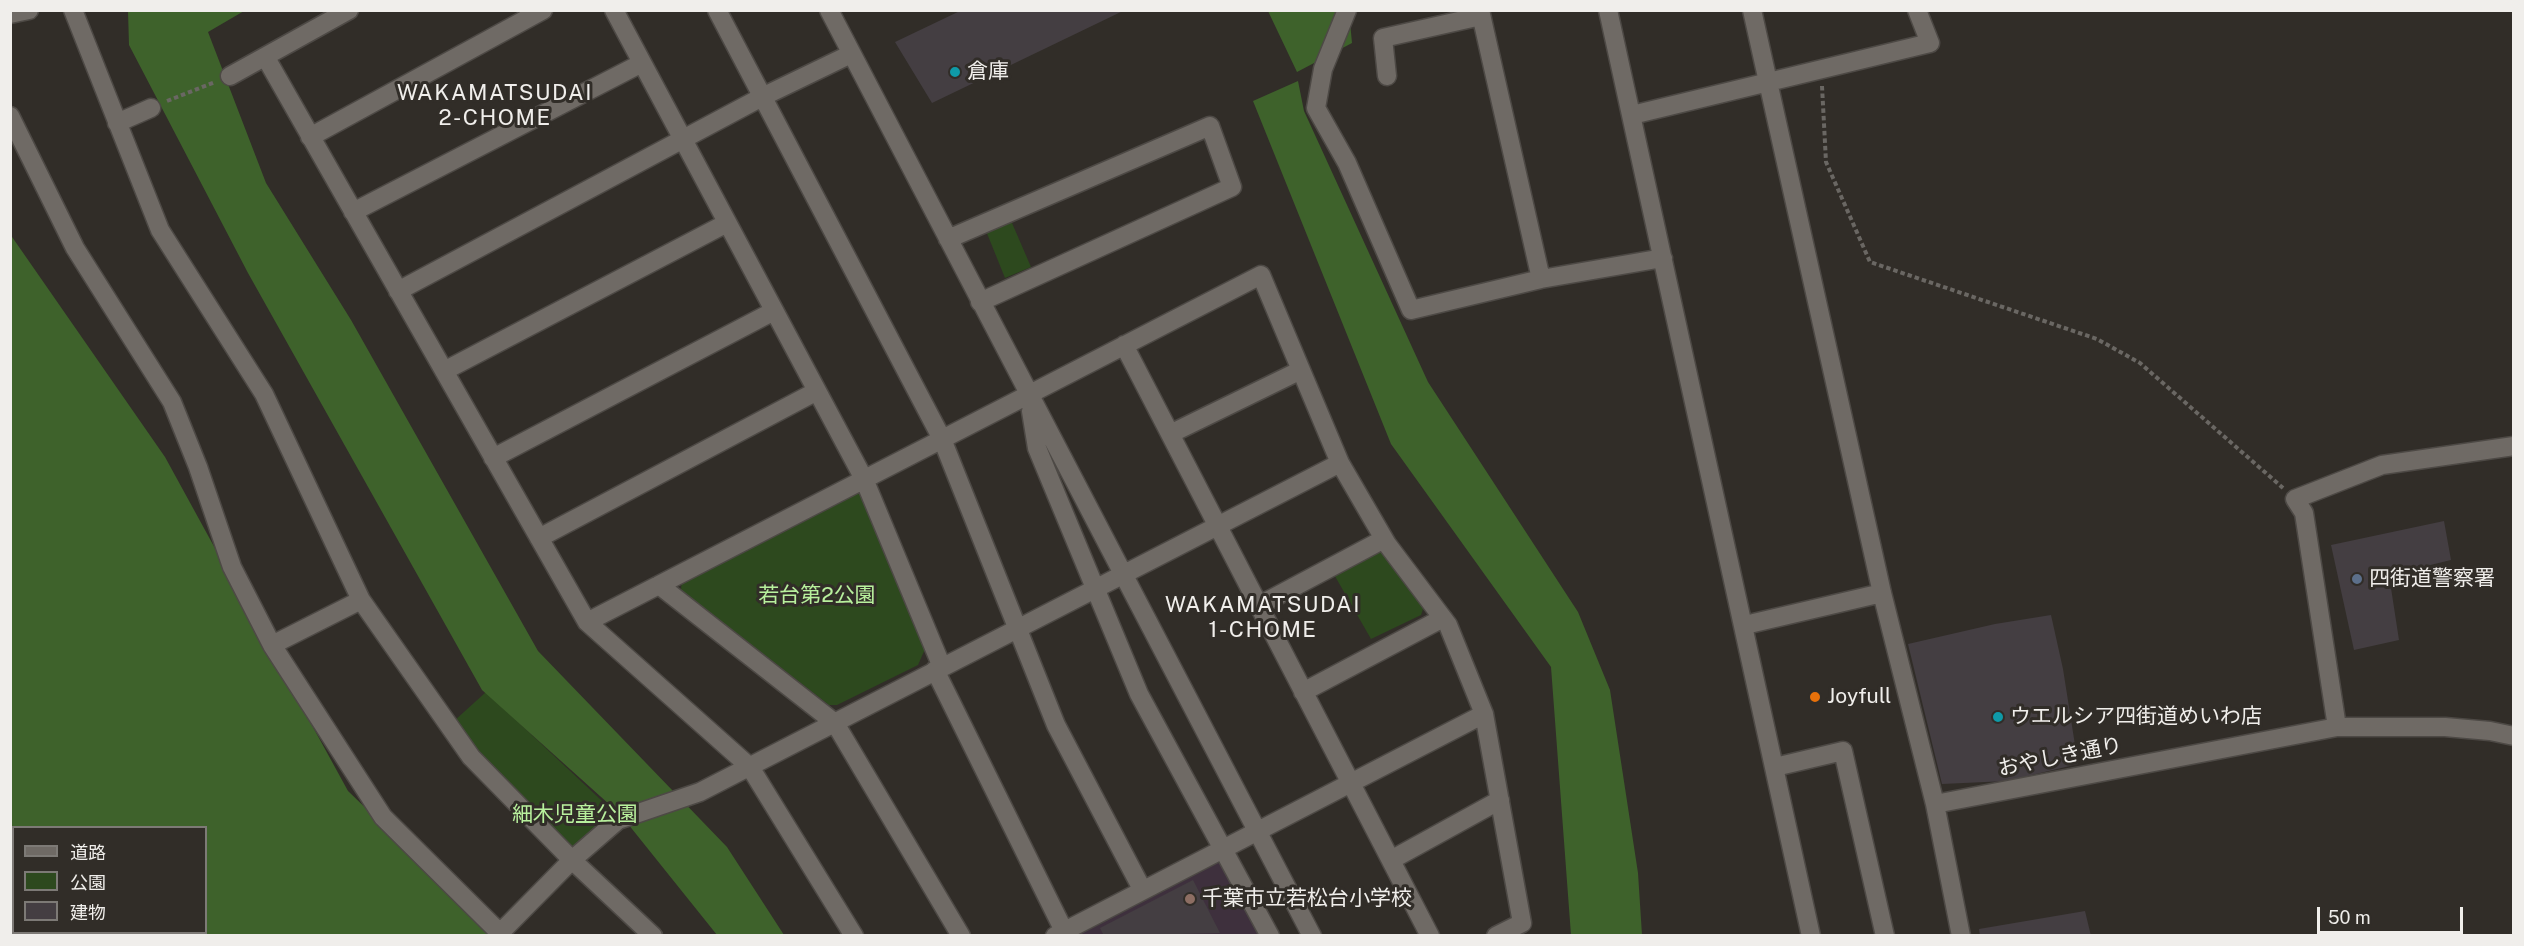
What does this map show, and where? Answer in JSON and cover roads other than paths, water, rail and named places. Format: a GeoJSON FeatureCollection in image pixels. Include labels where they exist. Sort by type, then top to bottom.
{"type":"FeatureCollection","features":[{"type":"Feature","properties":{"kind":"street"},"geometry":{"type":"LineString","coordinates":[[10,14],[29,10]]}},
{"type":"Feature","properties":{"kind":"street"},"geometry":{"type":"LineString","coordinates":[[73,10],[160,230],[264,394],[362,600],[471,757],[572,860],[653,936]]}},
{"type":"Feature","properties":{"kind":"street"},"geometry":{"type":"LineString","coordinates":[[230,76],[349,10]]}},
{"type":"Feature","properties":{"kind":"street"},"geometry":{"type":"LineString","coordinates":[[310,137],[543,10]]}},
{"type":"Feature","properties":{"kind":"street"},"geometry":{"type":"LineString","coordinates":[[615,10],[864,479],[939,669],[1059,933],[1223,846],[1484,714]]}},
{"type":"Feature","properties":{"kind":"street"},"geometry":{"type":"LineString","coordinates":[[717,10],[942,439],[1056,725],[1142,889]]}},
{"type":"Feature","properties":{"kind":"street"},"geometry":{"type":"LineString","coordinates":[[829,10],[1312,936]]}},
{"type":"Feature","properties":{"kind":"street"},"geometry":{"type":"LineString","coordinates":[[1347,10],[1323,69],[1316,108],[1347,163],[1410,310],[1541,279],[1663,258]]}},
{"type":"Feature","properties":{"kind":"street"},"geometry":{"type":"LineString","coordinates":[[1608,10],[1745,626],[1811,936]]}},
{"type":"Feature","properties":{"kind":"street"},"geometry":{"type":"LineString","coordinates":[[1752,10],[1882,593],[1935,804],[1961,936]]}},
{"type":"Feature","properties":{"kind":"street"},"geometry":{"type":"LineString","coordinates":[[1632,115],[1930,43],[1917,10]]}},
{"type":"Feature","properties":{"kind":"street"},"geometry":{"type":"LineString","coordinates":[[1387,76],[1383,38],[1480,13],[1541,279]]}},
{"type":"Feature","properties":{"kind":"street"},"geometry":{"type":"LineString","coordinates":[[398,291],[762,97],[851,54]]}},
{"type":"Feature","properties":{"kind":"street"},"geometry":{"type":"LineString","coordinates":[[266,58],[587,622],[750,767],[854,936]]}},
{"type":"Feature","properties":{"kind":"street"},"geometry":{"type":"LineString","coordinates":[[353,212],[642,63]]}},
{"type":"Feature","properties":{"kind":"street"},"geometry":{"type":"LineString","coordinates":[[117,123],[151,108]]}},
{"type":"Feature","properties":{"kind":"street"},"geometry":{"type":"LineString","coordinates":[[10,116],[75,248],[172,402],[198,467],[232,567],[272,645],[383,817],[502,934],[572,860],[618,820],[700,792],[1340,463]]}},
{"type":"Feature","properties":{"kind":"street"},"geometry":{"type":"LineString","coordinates":[[948,239],[1210,126],[1232,188],[980,302]]}},
{"type":"Feature","properties":{"kind":"street"},"geometry":{"type":"LineString","coordinates":[[444,371],[727,223]]}},
{"type":"Feature","properties":{"kind":"street"},"geometry":{"type":"LineString","coordinates":[[587,622],[1261,274],[1340,463],[1384,539],[1448,625],[1484,714],[1522,923],[1496,936]]}},
{"type":"Feature","properties":{"kind":"street"},"geometry":{"type":"LineString","coordinates":[[493,458],[774,311]]}},
{"type":"Feature","properties":{"kind":"street"},"geometry":{"type":"LineString","coordinates":[[1124,345],[1430,936]]}},
{"type":"Feature","properties":{"kind":"street"},"geometry":{"type":"LineString","coordinates":[[1170,434],[1301,370]]}},
{"type":"Feature","properties":{"kind":"street"},"geometry":{"type":"LineString","coordinates":[[539,538],[817,391]]}},
{"type":"Feature","properties":{"kind":"street"},"geometry":{"type":"LineString","coordinates":[[1028,394],[1037,448],[1139,694],[1270,936]]}},
{"type":"Feature","properties":{"kind":"street"},"geometry":{"type":"LineString","coordinates":[[2337,727],[2304,513],[2295,499],[2382,465],[2514,446]]}},
{"type":"Feature","properties":{"kind":"street"},"geometry":{"type":"LineString","coordinates":[[1258,606],[1384,539]]}},
{"type":"Feature","properties":{"kind":"street"},"geometry":{"type":"LineString","coordinates":[[659,585],[835,723],[961,936]]}},
{"type":"Feature","properties":{"kind":"street"},"geometry":{"type":"LineString","coordinates":[[1745,626],[1882,593]]}},
{"type":"Feature","properties":{"kind":"street"},"geometry":{"type":"LineString","coordinates":[[272,645],[362,600]]}},
{"type":"Feature","properties":{"kind":"street"},"geometry":{"type":"LineString","coordinates":[[1304,692],[1443,618]]}},
{"type":"Feature","properties":{"kind":"street","name":"おやしき通り"},"geometry":{"type":"LineString","coordinates":[[1935,804],[2337,727],[2445,728],[2490,731],[2514,736]]}},
{"type":"Feature","properties":{"kind":"street"},"geometry":{"type":"LineString","coordinates":[[1775,767],[1843,752],[1886,936]]}},
{"type":"Feature","properties":{"kind":"street"},"geometry":{"type":"LineString","coordinates":[[1391,860],[1500,800]]}},
{"type":"Feature","properties":{"kind":"place","name":"倉庫"},"geometry":{"type":"Point","coordinates":[955,72]}},
{"type":"Feature","properties":{"kind":"place","name":"四街道警察署"},"geometry":{"type":"Point","coordinates":[2357,579]}},
{"type":"Feature","properties":{"kind":"place","name":"Joyfull"},"geometry":{"type":"Point","coordinates":[1815,697]}},
{"type":"Feature","properties":{"kind":"place","name":"ウエルシア四街道めいわ店"},"geometry":{"type":"Point","coordinates":[1998,717]}},
{"type":"Feature","properties":{"kind":"place","name":"千葉市立若松台小学校"},"geometry":{"type":"Point","coordinates":[1190,899]}},
{"type":"Feature","properties":{"kind":"district","name":"WAKAMATSUDAI 2-CHOME"},"geometry":{"type":"Point","coordinates":[495,106]}},
{"type":"Feature","properties":{"kind":"district","name":"WAKAMATSUDAI 1-CHOME"},"geometry":{"type":"Point","coordinates":[1263,618]}},
{"type":"Feature","properties":{"kind":"park label","name":"若台第2公園"},"geometry":{"type":"Point","coordinates":[817,596]}},
{"type":"Feature","properties":{"kind":"park label","name":"細木児童公園"},"geometry":{"type":"Point","coordinates":[575,815]}}]}
